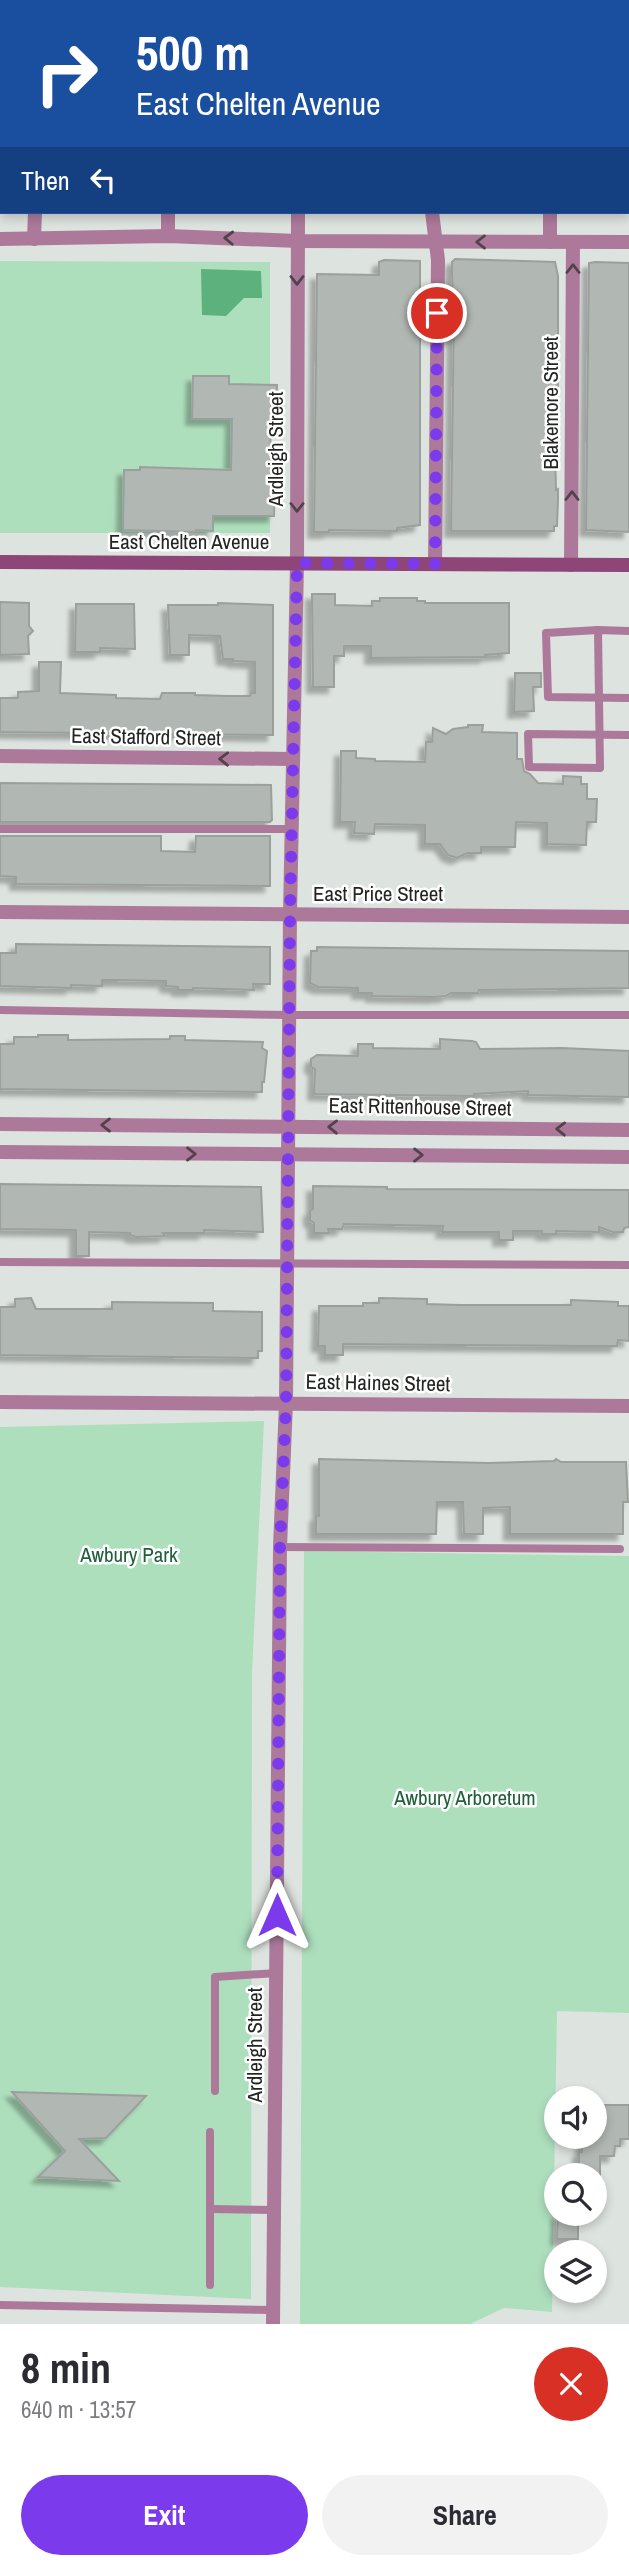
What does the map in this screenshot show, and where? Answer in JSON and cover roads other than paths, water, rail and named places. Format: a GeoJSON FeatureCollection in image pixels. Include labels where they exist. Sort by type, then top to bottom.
{"type":"FeatureCollection","features":[{"type":"Feature","properties":{"kind":"street"},"geometry":{"type":"LineString","coordinates":[[34,239],[35,214]]}},
{"type":"Feature","properties":{"kind":"street"},"geometry":{"type":"LineString","coordinates":[[169,214],[169,236]]}},
{"type":"Feature","properties":{"kind":"street","name":"Ardleigh Street"},"geometry":{"type":"LineString","coordinates":[[273,2317],[280,1547],[286,1403],[292,759],[297,563],[298,214]]}},
{"type":"Feature","properties":{"kind":"street"},"geometry":{"type":"LineString","coordinates":[[432,214],[438,273],[435,564]]}},
{"type":"Feature","properties":{"kind":"street"},"geometry":{"type":"LineString","coordinates":[[550,214],[550,242]]}},
{"type":"Feature","properties":{"kind":"street"},"geometry":{"type":"LineString","coordinates":[[0,239],[169,236],[298,241],[629,243]]}},
{"type":"Feature","properties":{"kind":"street","name":"Blakemore Street"},"geometry":{"type":"LineString","coordinates":[[571,565],[573,242]]}},
{"type":"Feature","properties":{"kind":"street","name":"East Chelten Avenue"},"geometry":{"type":"LineString","coordinates":[[0,562],[629,565]]}},
{"type":"Feature","properties":{"kind":"street","name":"East Stafford Street"},"geometry":{"type":"LineString","coordinates":[[0,756],[292,759]]}},
{"type":"Feature","properties":{"kind":"street","name":"East Price Street"},"geometry":{"type":"LineString","coordinates":[[0,912],[629,917]]}},
{"type":"Feature","properties":{"kind":"street","name":"East Rittenhouse Street"},"geometry":{"type":"LineString","coordinates":[[0,1124],[629,1130]]}},
{"type":"Feature","properties":{"kind":"street"},"geometry":{"type":"LineString","coordinates":[[0,1152],[629,1157]]}},
{"type":"Feature","properties":{"kind":"street","name":"East Haines Street"},"geometry":{"type":"LineString","coordinates":[[0,1402],[629,1406]]}},
{"type":"Feature","properties":{"kind":"lane"},"geometry":{"type":"LineString","coordinates":[[598,630],[598,697],[599,735],[600,768],[529,767],[528,734],[599,735],[629,735]]}},
{"type":"Feature","properties":{"kind":"lane"},"geometry":{"type":"LineString","coordinates":[[629,631],[546,633],[548,697],[629,698]]}},
{"type":"Feature","properties":{"kind":"lane"},"geometry":{"type":"LineString","coordinates":[[0,829],[293,829]]}},
{"type":"Feature","properties":{"kind":"lane"},"geometry":{"type":"LineString","coordinates":[[0,1010],[290,1015],[629,1015]]}},
{"type":"Feature","properties":{"kind":"lane"},"geometry":{"type":"LineString","coordinates":[[0,1262],[629,1265]]}},
{"type":"Feature","properties":{"kind":"lane"},"geometry":{"type":"LineString","coordinates":[[280,1547],[620,1549]]}},
{"type":"Feature","properties":{"kind":"lane"},"geometry":{"type":"LineString","coordinates":[[215,2091],[215,1977],[277,1973]]}},
{"type":"Feature","properties":{"kind":"lane"},"geometry":{"type":"LineString","coordinates":[[210,2132],[211,2285]]}},
{"type":"Feature","properties":{"kind":"lane"},"geometry":{"type":"LineString","coordinates":[[210,2209],[275,2210]]}},
{"type":"Feature","properties":{"kind":"lane"},"geometry":{"type":"LineString","coordinates":[[0,2305],[273,2317]]}},
{"type":"Feature","properties":{"kind":"park label","name":"Awbury Park"},"geometry":{"type":"Point","coordinates":[129,1555]}},
{"type":"Feature","properties":{"kind":"park label","name":"Awbury Arboretum"},"geometry":{"type":"Point","coordinates":[465,1798]}}]}
